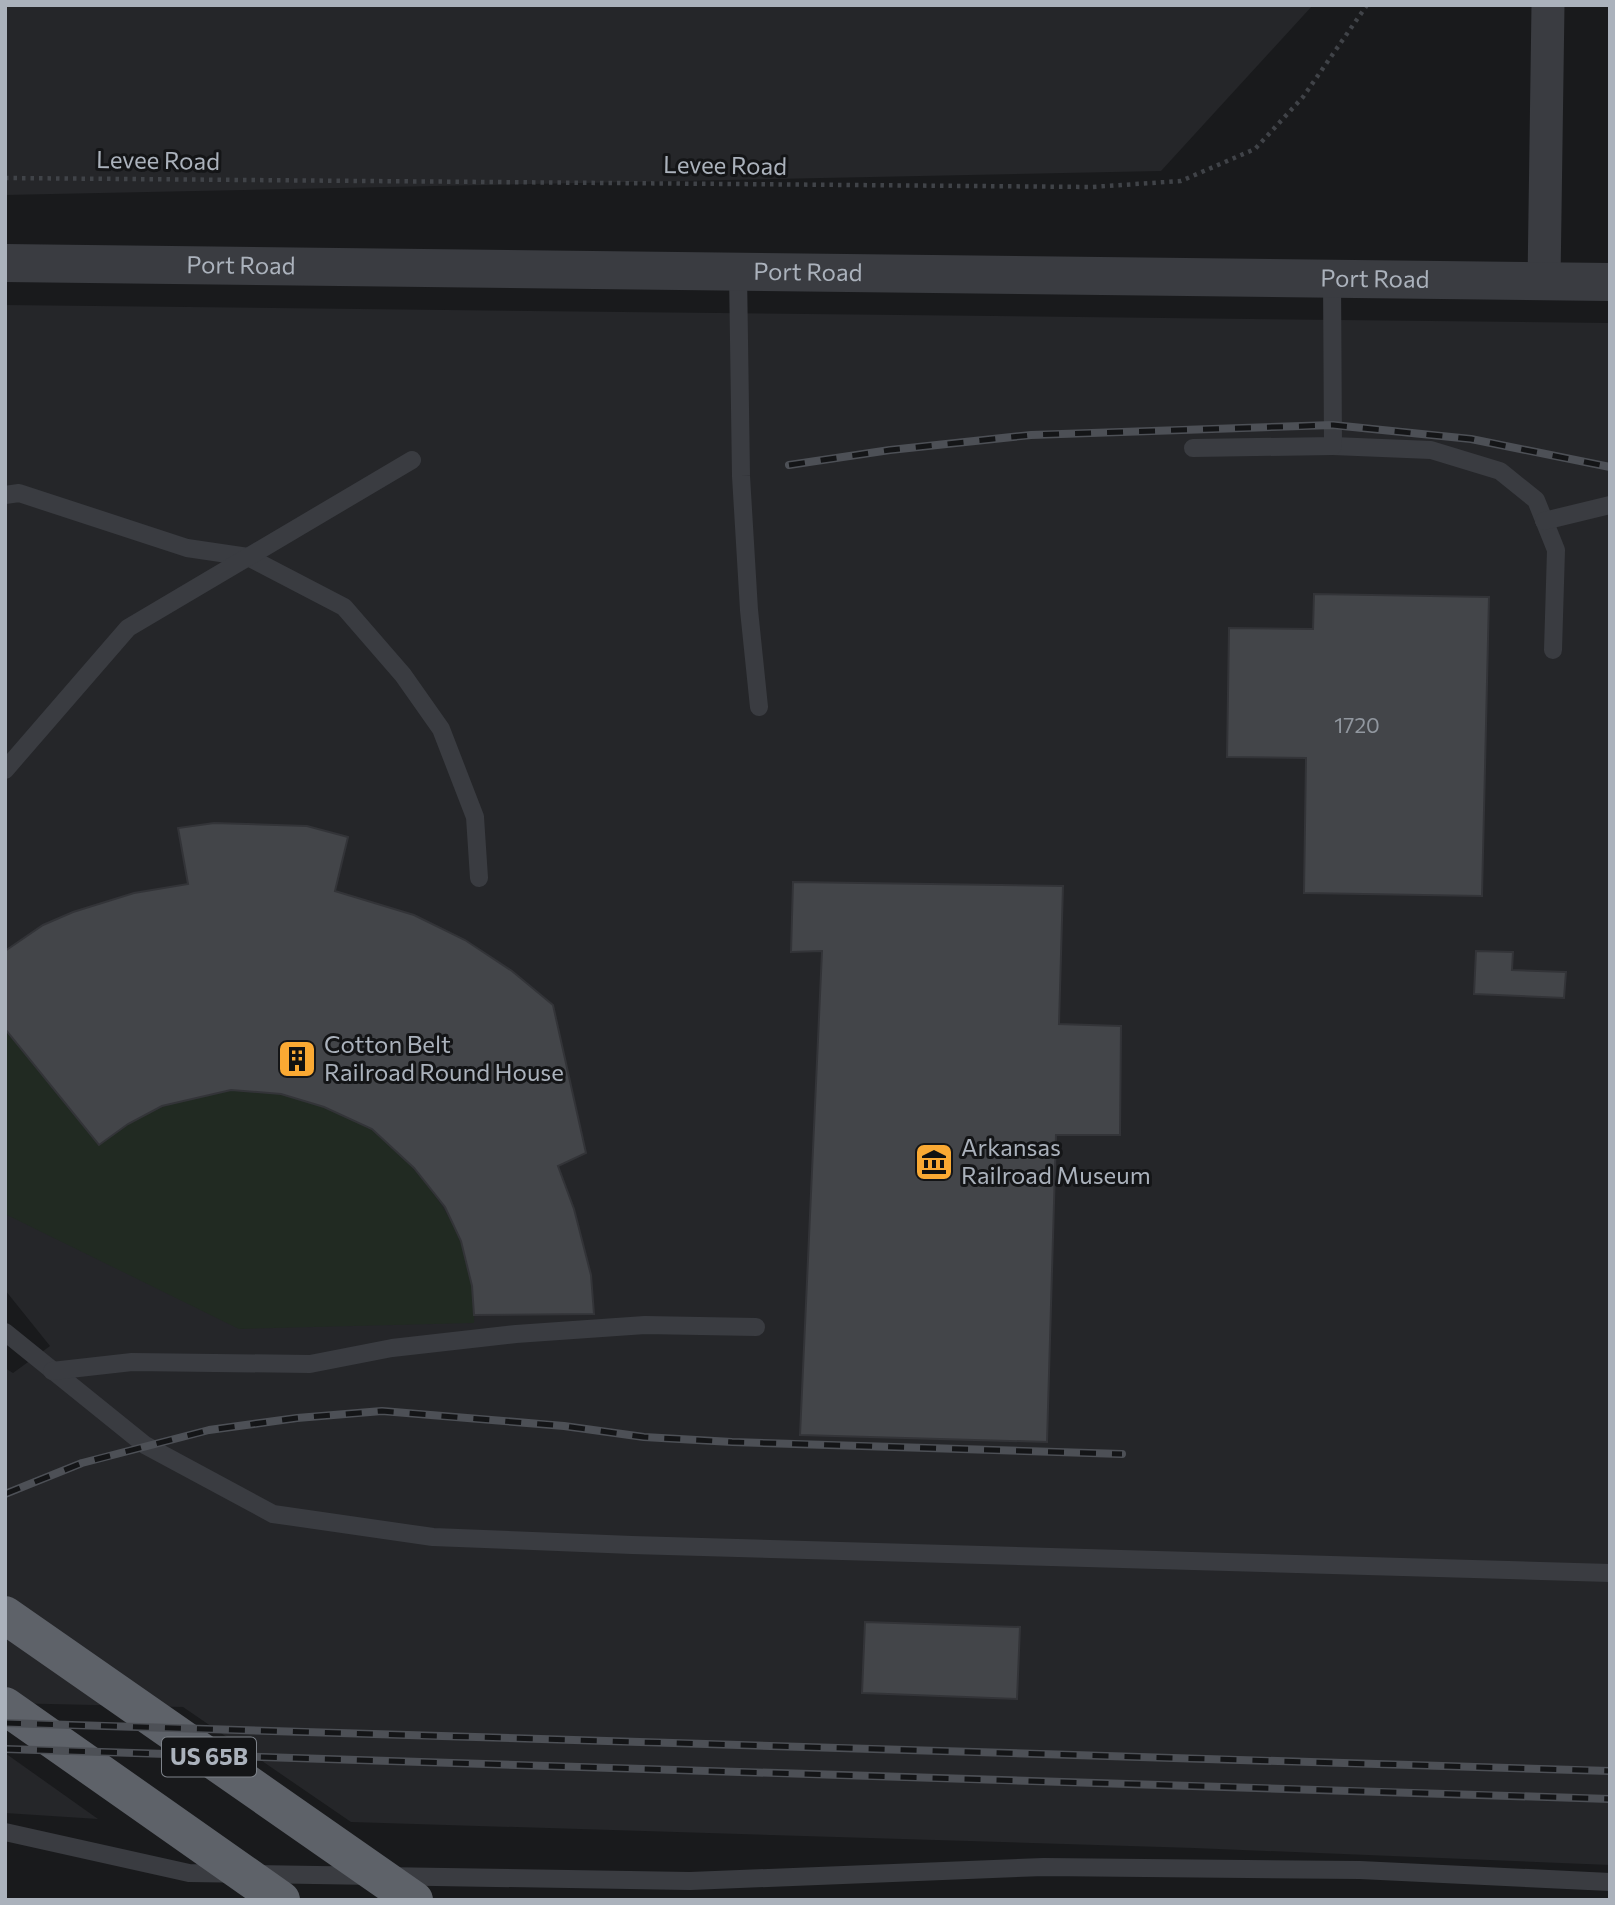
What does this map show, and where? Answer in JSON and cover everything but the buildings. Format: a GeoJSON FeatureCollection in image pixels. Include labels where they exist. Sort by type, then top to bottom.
{"type":"FeatureCollection","features":[{"type":"Feature","properties":{"kind":"highway","name":"US 65B"},"geometry":{"type":"LineString","coordinates":[[5,1615],[414,1900]]}},
{"type":"Feature","properties":{"kind":"highway","name":"US 65B"},"geometry":{"type":"LineString","coordinates":[[5,1706],[281,1900]]}},
{"type":"Feature","properties":{"kind":"street"},"geometry":{"type":"LineString","coordinates":[[1544,282],[1548,5]]}},
{"type":"Feature","properties":{"kind":"street","name":"Port Road"},"geometry":{"type":"LineString","coordinates":[[5,263],[1610,282]]}},
{"type":"Feature","properties":{"kind":"lane"},"geometry":{"type":"LineString","coordinates":[[738,272],[741,476],[749,610],[759,707]]}},
{"type":"Feature","properties":{"kind":"lane"},"geometry":{"type":"LineString","coordinates":[[1332,278],[1333,446]]}},
{"type":"Feature","properties":{"kind":"lane"},"geometry":{"type":"LineString","coordinates":[[1193,448],[1333,446],[1431,450],[1500,471],[1536,500],[1556,550],[1553,650]]}},
{"type":"Feature","properties":{"kind":"lane"},"geometry":{"type":"LineString","coordinates":[[5,770],[128,628],[412,460]]}},
{"type":"Feature","properties":{"kind":"lane"},"geometry":{"type":"LineString","coordinates":[[5,495],[19,493],[187,548],[248,557],[344,607],[402,675],[442,729],[475,817],[479,878]]}},
{"type":"Feature","properties":{"kind":"lane"},"geometry":{"type":"LineString","coordinates":[[1545,521],[1610,505]]}},
{"type":"Feature","properties":{"kind":"lane"},"geometry":{"type":"LineString","coordinates":[[52,1371],[132,1362],[310,1364],[392,1348],[516,1334],[645,1325],[756,1327]]}},
{"type":"Feature","properties":{"kind":"lane"},"geometry":{"type":"LineString","coordinates":[[5,1332],[145,1445],[273,1514],[433,1537],[1610,1573]]}},
{"type":"Feature","properties":{"kind":"lane"},"geometry":{"type":"LineString","coordinates":[[5,1356],[28,1352]]}},
{"type":"Feature","properties":{"kind":"lane"},"geometry":{"type":"LineString","coordinates":[[5,1832],[189,1873],[690,1881],[1044,1867],[1360,1870],[1610,1882]]}},
{"type":"Feature","properties":{"kind":"path","name":"Levee Road"},"geometry":{"type":"LineString","coordinates":[[5,178],[1078,187],[1181,181],[1255,149],[1303,97],[1367,5]]}},
{"type":"Feature","properties":{"kind":"shaded area"},"geometry":{"type":"Polygon","coordinates":[[[5,5],[1313,5],[1161,171],[5,195],[5,5]]]}},
{"type":"Feature","properties":{"kind":"shaded area"},"geometry":{"type":"Polygon","coordinates":[[[5,305],[1610,323],[1610,1865],[1194,1848],[351,1822],[183,1707],[5,1703],[5,1368],[13,1373],[50,1346],[5,1290],[5,305]]]}},
{"type":"Feature","properties":{"kind":"shaded area"},"geometry":{"type":"Polygon","coordinates":[[[5,1029],[99,1144],[160,1108],[193,1097],[238,1089],[264,1091],[298,1099],[345,1115],[372,1129],[413,1168],[443,1207],[464,1250],[474,1298],[474,1323],[239,1329],[5,1214],[5,1029]]]}},
{"type":"Feature","properties":{"kind":"shaded area"},"geometry":{"type":"Polygon","coordinates":[[[5,1753],[98,1819],[5,1813],[5,1753]]]}},
{"type":"Feature","properties":{"kind":"railway"},"geometry":{"type":"LineString","coordinates":[[789,465],[890,450],[1031,435],[1333,425],[1471,439],[1610,467]]}},
{"type":"Feature","properties":{"kind":"railway"},"geometry":{"type":"LineString","coordinates":[[5,1494],[82,1463],[209,1430],[297,1418],[382,1411],[564,1426],[644,1437],[1122,1454]]}},
{"type":"Feature","properties":{"kind":"railway"},"geometry":{"type":"LineString","coordinates":[[5,1723],[1610,1771]]}},
{"type":"Feature","properties":{"kind":"railway"},"geometry":{"type":"LineString","coordinates":[[5,1749],[1610,1799]]}},
{"type":"Feature","properties":{"kind":"place","name":"Cotton Belt Railroad Round House"},"geometry":{"type":"Point","coordinates":[297,1059]}},
{"type":"Feature","properties":{"kind":"place","name":"Arkansas Railroad Museum"},"geometry":{"type":"Point","coordinates":[934,1162]}}]}
